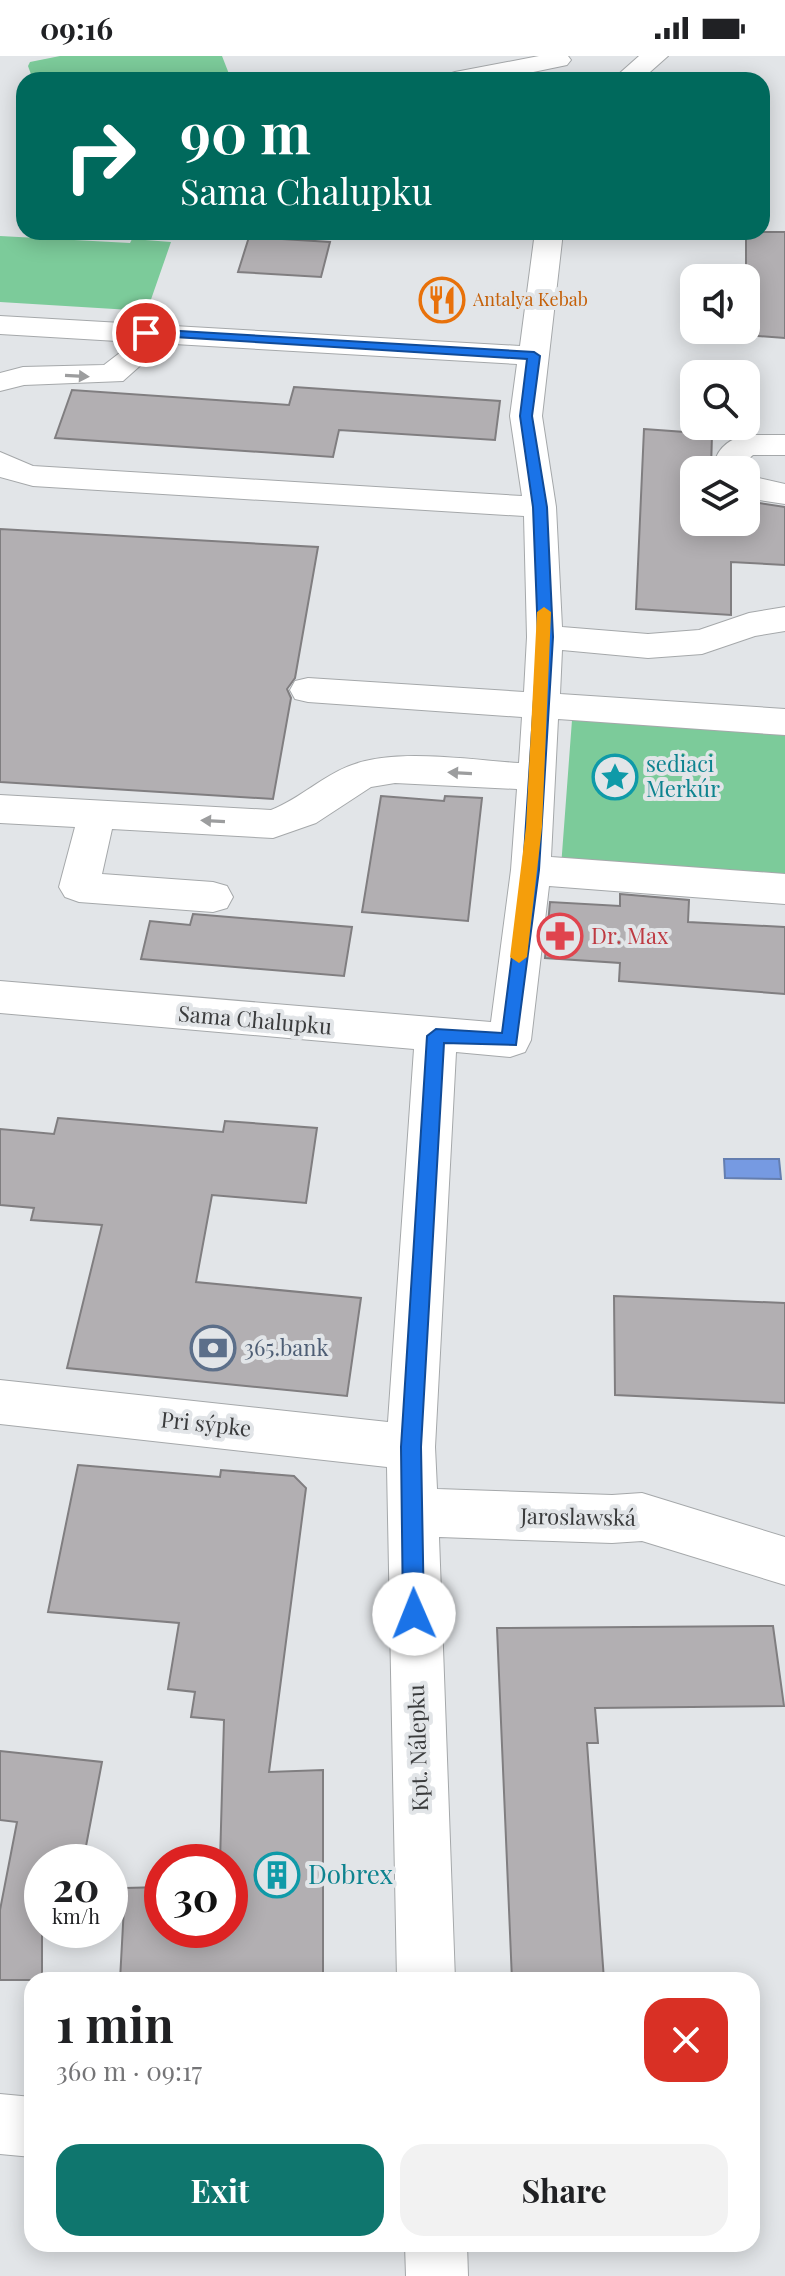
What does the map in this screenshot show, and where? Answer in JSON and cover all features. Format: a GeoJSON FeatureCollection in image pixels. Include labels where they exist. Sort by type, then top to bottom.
{"type":"FeatureCollection","features":[{"type":"Feature","properties":{"kind":"street"},"geometry":{"type":"LineString","coordinates":[[496,72],[558,60],[554,56]]}},
{"type":"Feature","properties":{"kind":"street"},"geometry":{"type":"LineString","coordinates":[[635,72],[655,56]]}},
{"type":"Feature","properties":{"kind":"street"},"geometry":{"type":"LineString","coordinates":[[548,240],[526,416],[540,507],[545,637],[531,870],[785,889]]}},
{"type":"Feature","properties":{"kind":"street"},"geometry":{"type":"LineString","coordinates":[[0,325],[534,356]]}},
{"type":"Feature","properties":{"kind":"street"},"geometry":{"type":"LineString","coordinates":[[0,325],[9,336],[0,364],[23,376],[112,374],[145,348],[237,338]]}},
{"type":"Feature","properties":{"kind":"street"},"geometry":{"type":"LineString","coordinates":[[0,432],[6,439],[7,450],[0,460],[15,472],[33,476],[540,507]]}},
{"type":"Feature","properties":{"kind":"street"},"geometry":{"type":"LineString","coordinates":[[732,456],[745,445],[785,445]]}},
{"type":"Feature","properties":{"kind":"street"},"geometry":{"type":"LineString","coordinates":[[760,491],[785,494]]}},
{"type":"Feature","properties":{"kind":"street"},"geometry":{"type":"LineString","coordinates":[[545,637],[648,646],[702,642],[749,625],[785,619]]}},
{"type":"Feature","properties":{"kind":"street"},"geometry":{"type":"LineString","coordinates":[[308,690],[785,722]]}},
{"type":"Feature","properties":{"kind":"street"},"geometry":{"type":"LineString","coordinates":[[0,809],[273,824],[303,813],[362,775],[395,770],[537,777]]}},
{"type":"Feature","properties":{"kind":"street"},"geometry":{"type":"LineString","coordinates":[[97,814],[79,887],[213,897]]}},
{"type":"Feature","properties":{"kind":"street","name":"Sama Chalupku"},"geometry":{"type":"LineString","coordinates":[[0,997],[510,1040],[531,870]]}},
{"type":"Feature","properties":{"kind":"street","name":"Kpt. Nálepku"},"geometry":{"type":"LineString","coordinates":[[426,1972],[411,1447],[436,1036]]}},
{"type":"Feature","properties":{"kind":"street","name":"Pri sýpke"},"geometry":{"type":"LineString","coordinates":[[0,1402],[411,1447]]}},
{"type":"Feature","properties":{"kind":"street","name":"Jaroslawská"},"geometry":{"type":"LineString","coordinates":[[412,1512],[612,1519],[642,1517],[785,1561]]}},
{"type":"Feature","properties":{"kind":"street"},"geometry":{"type":"LineString","coordinates":[[0,2124],[24,2126]]}},
{"type":"Feature","properties":{"kind":"street"},"geometry":{"type":"LineString","coordinates":[[436,2252],[437,2276]]}},
{"type":"Feature","properties":{"kind":"green space"},"geometry":{"type":"Polygon","coordinates":[[[60,56],[222,56],[228,72],[30,72],[30,62],[60,56]]]}},
{"type":"Feature","properties":{"kind":"green space"},"geometry":{"type":"Polygon","coordinates":[[[0,236],[16,237],[16,240],[171,242],[147,311],[0,302],[0,236]]]}},
{"type":"Feature","properties":{"kind":"green space"},"geometry":{"type":"Polygon","coordinates":[[[572,720],[785,734],[785,879],[561,867],[572,720]]]}},
{"type":"Feature","properties":{"kind":"water"},"geometry":{"type":"Polygon","coordinates":[[[724,1159],[779,1159],[781,1179],[725,1178],[724,1159]]]}},
{"type":"Feature","properties":{"kind":"building"},"geometry":{"type":"Polygon","coordinates":[[[770,232],[785,232],[785,338],[760,336],[760,264],[746,264],[746,240],[770,240],[770,232]]]}},
{"type":"Feature","properties":{"kind":"building"},"geometry":{"type":"Polygon","coordinates":[[[248,240],[330,242],[321,277],[238,272],[248,240]]]}},
{"type":"Feature","properties":{"kind":"building"},"geometry":{"type":"Polygon","coordinates":[[[294,387],[500,401],[495,440],[339,430],[333,457],[55,438],[72,390],[289,405],[294,387]]]}},
{"type":"Feature","properties":{"kind":"building"},"geometry":{"type":"Polygon","coordinates":[[[644,429],[680,432],[680,440],[712,440],[711,456],[680,456],[680,536],[760,536],[760,503],[785,507],[785,565],[731,562],[731,615],[636,609],[644,429]]]}},
{"type":"Feature","properties":{"kind":"building"},"geometry":{"type":"Polygon","coordinates":[[[0,529],[318,547],[295,678],[287,689],[291,698],[273,799],[0,782],[0,529]]]}},
{"type":"Feature","properties":{"kind":"building"},"geometry":{"type":"Polygon","coordinates":[[[381,796],[444,801],[445,796],[482,798],[468,921],[362,912],[381,796]]]}},
{"type":"Feature","properties":{"kind":"building"},"geometry":{"type":"Polygon","coordinates":[[[620,894],[689,900],[688,922],[785,927],[785,994],[619,981],[620,963],[545,958],[550,902],[620,906],[620,894]]]}},
{"type":"Feature","properties":{"kind":"building"},"geometry":{"type":"Polygon","coordinates":[[[193,914],[352,927],[344,976],[141,959],[150,921],[190,925],[193,914]]]}},
{"type":"Feature","properties":{"kind":"building"},"geometry":{"type":"Polygon","coordinates":[[[58,1118],[223,1132],[225,1121],[317,1128],[306,1203],[212,1195],[196,1282],[361,1298],[347,1396],[67,1368],[102,1225],[31,1220],[34,1208],[0,1205],[0,1129],[54,1134],[58,1118]]]}},
{"type":"Feature","properties":{"kind":"building"},"geometry":{"type":"Polygon","coordinates":[[[614,1296],[785,1303],[785,1403],[615,1395],[614,1296]]]}},
{"type":"Feature","properties":{"kind":"building"},"geometry":{"type":"Polygon","coordinates":[[[78,1465],[220,1477],[221,1470],[294,1476],[306,1488],[269,1772],[323,1770],[323,1972],[120,1972],[122,1948],[128,1948],[128,1888],[144,1887],[144,1948],[248,1948],[248,1844],[221,1844],[224,1720],[191,1717],[195,1692],[168,1689],[179,1623],[48,1612],[78,1465]]]}},
{"type":"Feature","properties":{"kind":"building"},"geometry":{"type":"Polygon","coordinates":[[[773,1626],[784,1706],[595,1708],[598,1743],[587,1743],[603,1972],[512,1972],[497,1628],[773,1626]]]}},
{"type":"Feature","properties":{"kind":"building"},"geometry":{"type":"Polygon","coordinates":[[[0,1751],[102,1762],[86,1844],[24,1844],[24,1948],[42,1948],[42,1972],[24,1972],[24,1980],[0,1980],[0,1910],[17,1822],[0,1820],[0,1751]]]}},
{"type":"Feature","properties":{"kind":"slow traffic"},"geometry":{"type":"LineString","coordinates":[[519,957],[531,870],[544,612]]}},
{"type":"Feature","properties":{"kind":"place","name":"Antalya Kebab"},"geometry":{"type":"Point","coordinates":[442,300]}},
{"type":"Feature","properties":{"kind":"place","name":"sediaci Merkúr"},"geometry":{"type":"Point","coordinates":[615,777]}},
{"type":"Feature","properties":{"kind":"place","name":"Dr. Max"},"geometry":{"type":"Point","coordinates":[560,936]}},
{"type":"Feature","properties":{"kind":"place","name":"365.bank"},"geometry":{"type":"Point","coordinates":[213,1348]}},
{"type":"Feature","properties":{"kind":"place","name":"Dobrex"},"geometry":{"type":"Point","coordinates":[277,1875]}},
{"type":"Feature","properties":{"kind":"route"},"geometry":{"type":"LineString","coordinates":[[146,333],[534,356],[526,416],[540,507],[545,637],[531,870],[510,1040],[436,1036],[411,1447],[414,1614]]}}]}
